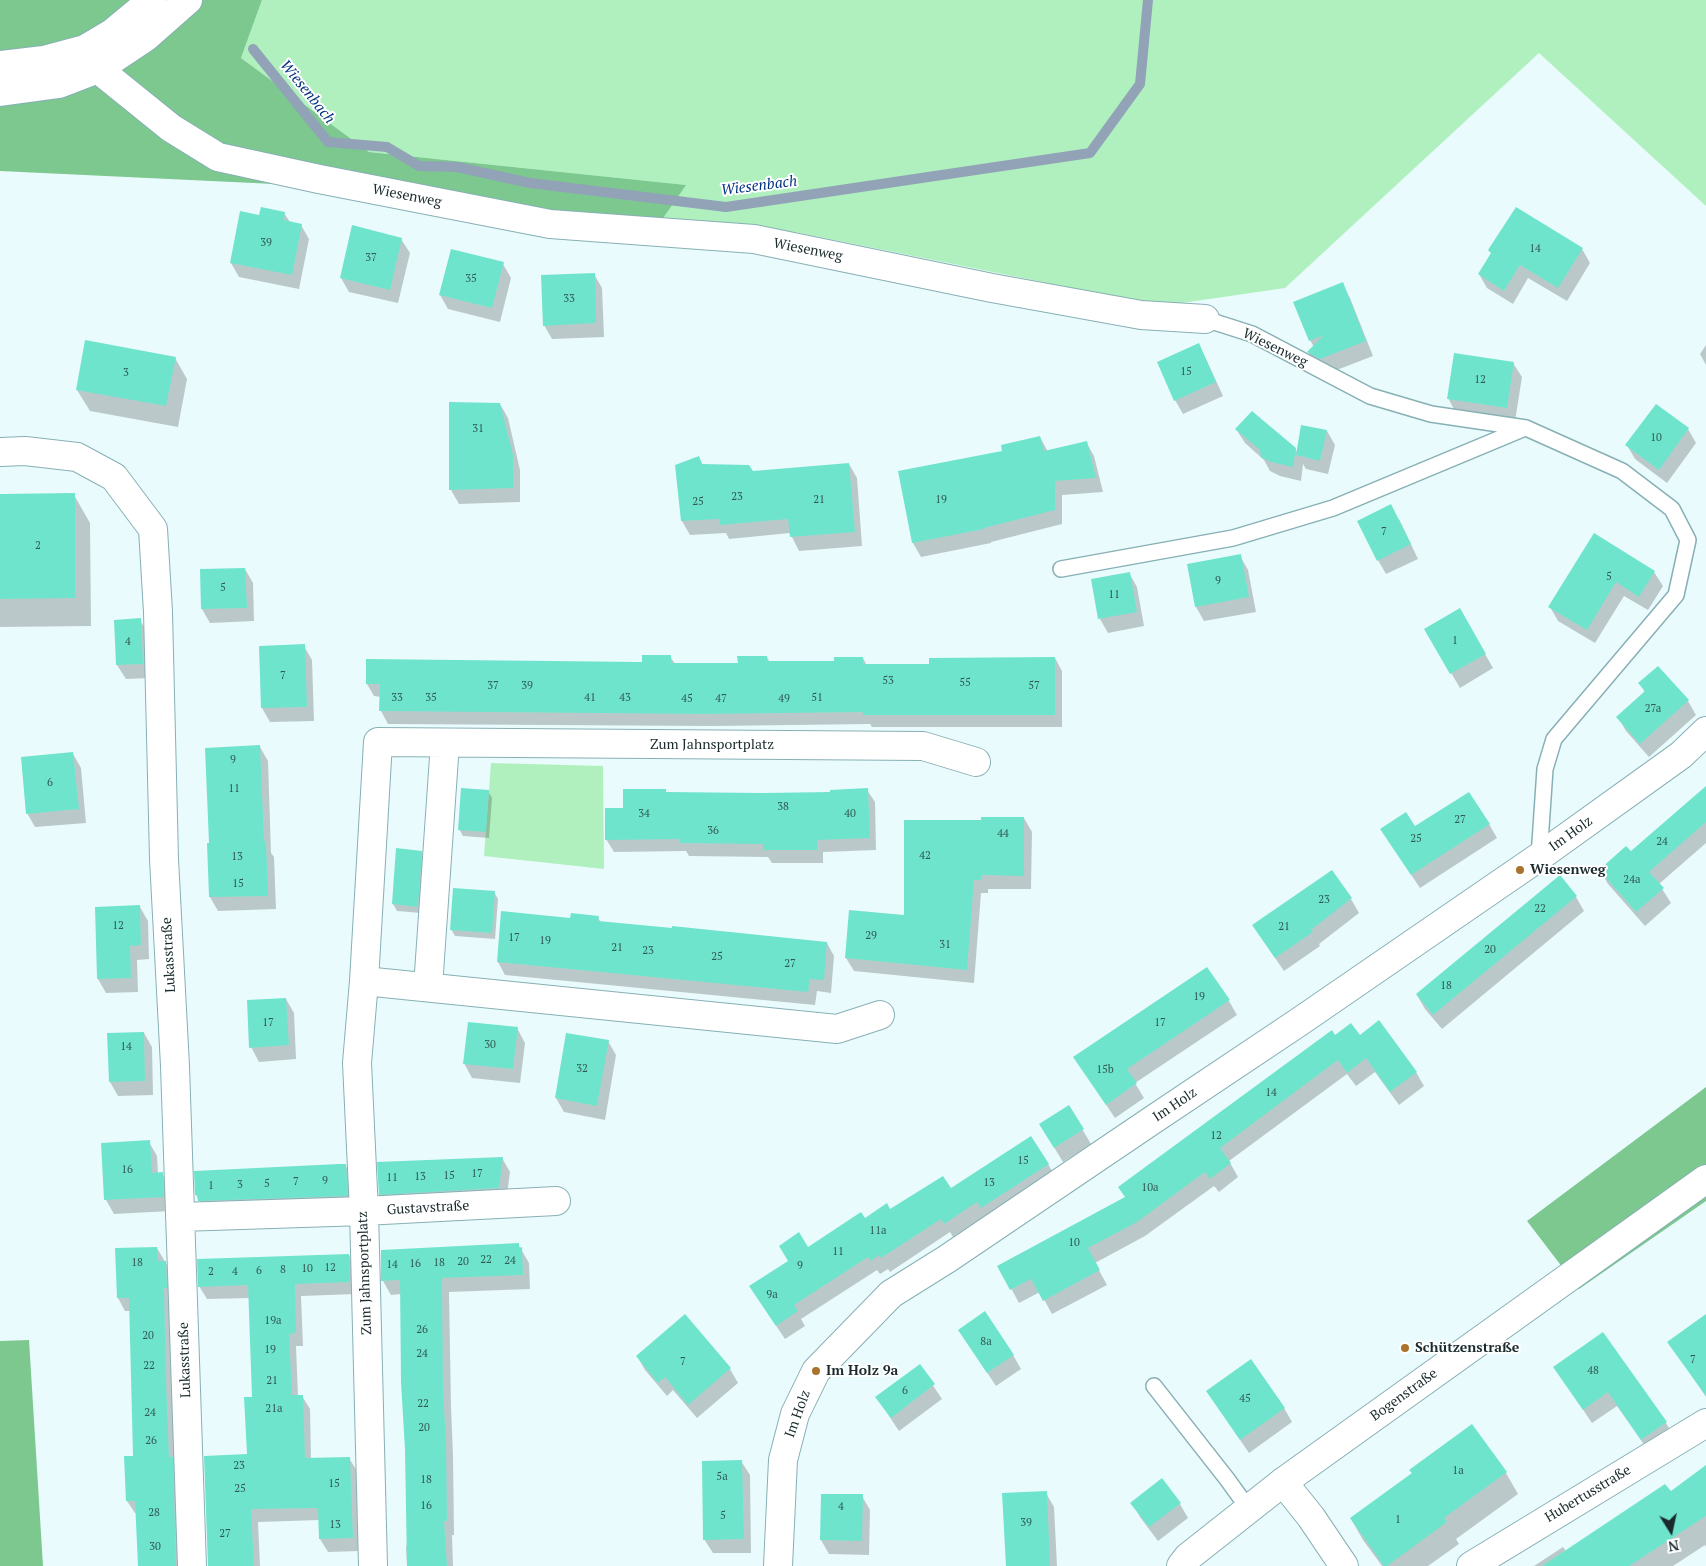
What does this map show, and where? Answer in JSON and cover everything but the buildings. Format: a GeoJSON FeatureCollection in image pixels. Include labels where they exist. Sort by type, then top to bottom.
{"type":"FeatureCollection","features":[{"type":"Feature","properties":{"kind":"street"},"geometry":{"type":"LineString","coordinates":[[92,59],[112,33],[152,0]]}},
{"type":"Feature","properties":{"kind":"street"},"geometry":{"type":"LineString","coordinates":[[0,92],[59,84],[92,59],[146,37],[188,0]]}},
{"type":"Feature","properties":{"kind":"street"},"geometry":{"type":"LineString","coordinates":[[0,65],[44,60],[92,59]]}},
{"type":"Feature","properties":{"kind":"street","name":"Wiesenweg"},"geometry":{"type":"LineString","coordinates":[[92,59],[171,128],[218,156],[236,161],[550,224],[754,239],[992,288],[1131,313],[1205,319]]}},
{"type":"Feature","properties":{"kind":"street","name":"Lukasstraße"},"geometry":{"type":"LineString","coordinates":[[0,452],[25,451],[77,457],[114,477],[153,529],[158,612],[164,859],[175,1066],[192,1566]]}},
{"type":"Feature","properties":{"kind":"street","name":"Im Holz"},"geometry":{"type":"LineString","coordinates":[[778,1566],[783,1460],[795,1414],[816,1372],[891,1294],[948,1259],[1539,857],[1681,755],[1706,731]]}},
{"type":"Feature","properties":{"kind":"street","name":"Zum Jahnsportplatz"},"geometry":{"type":"LineString","coordinates":[[373,1566],[364,1211],[357,1063],[364,981],[378,742],[445,744],[923,746],[976,762]]}},
{"type":"Feature","properties":{"kind":"street"},"geometry":{"type":"LineString","coordinates":[[428,987],[445,744]]}},
{"type":"Feature","properties":{"kind":"street"},"geometry":{"type":"LineString","coordinates":[[364,981],[837,1029],[880,1015]]}},
{"type":"Feature","properties":{"kind":"street","name":"Bogenstraße"},"geometry":{"type":"LineString","coordinates":[[1181,1566],[1188,1557],[1283,1482],[1706,1179]]}},
{"type":"Feature","properties":{"kind":"street","name":"Gustavstraße"},"geometry":{"type":"LineString","coordinates":[[180,1217],[556,1202]]}},
{"type":"Feature","properties":{"kind":"street","name":"Hubertusstraße"},"geometry":{"type":"LineString","coordinates":[[1471,1566],[1706,1424]]}},
{"type":"Feature","properties":{"kind":"street"},"geometry":{"type":"LineString","coordinates":[[1283,1482],[1311,1517],[1344,1566]]}},
{"type":"Feature","properties":{"kind":"lane","name":"Wiesenweg"},"geometry":{"type":"LineString","coordinates":[[1205,319],[1252,334],[1370,396],[1431,414],[1526,428],[1622,470],[1672,509],[1688,540],[1676,595],[1554,739],[1545,769],[1539,857]]}},
{"type":"Feature","properties":{"kind":"lane"},"geometry":{"type":"LineString","coordinates":[[1060,568],[1233,538],[1333,508],[1526,428]]}},
{"type":"Feature","properties":{"kind":"lane"},"geometry":{"type":"LineString","coordinates":[[1154,1386],[1248,1508]]}},
{"type":"Feature","properties":{"kind":"green space"},"geometry":{"type":"Polygon","coordinates":[[[0,0],[262,0],[241,58],[369,152],[686,185],[659,224],[359,188],[0,171],[0,0]]]}},
{"type":"Feature","properties":{"kind":"green space"},"geometry":{"type":"Polygon","coordinates":[[[262,0],[1706,0],[1706,206],[1539,53],[1285,288],[1161,306],[795,232],[659,224],[685,185],[369,152],[241,58],[262,0]]]}},
{"type":"Feature","properties":{"kind":"green space"},"geometry":{"type":"Polygon","coordinates":[[[491,763],[603,766],[604,869],[484,856],[491,763]]]}},
{"type":"Feature","properties":{"kind":"green space"},"geometry":{"type":"Polygon","coordinates":[[[1706,1087],[1706,1201],[1579,1289],[1527,1221],[1706,1087]]]}},
{"type":"Feature","properties":{"kind":"green space"},"geometry":{"type":"Polygon","coordinates":[[[29,1340],[43,1566],[0,1566],[0,1341],[29,1340]]]}},
{"type":"Feature","properties":{"kind":"waterway","name":"Wiesenbach"},"geometry":{"type":"LineString","coordinates":[[253,49],[328,142],[387,147],[419,166],[457,167],[530,183],[726,207],[1090,153],[1140,84],[1148,0]]}},
{"type":"Feature","properties":{"kind":"place","name":"Wiesenweg"},"geometry":{"type":"Point","coordinates":[1520,870]}},
{"type":"Feature","properties":{"kind":"place","name":"Schützenstraße"},"geometry":{"type":"Point","coordinates":[1405,1348]}},
{"type":"Feature","properties":{"kind":"place","name":"Im Holz 9a"},"geometry":{"type":"Point","coordinates":[816,1371]}}]}
